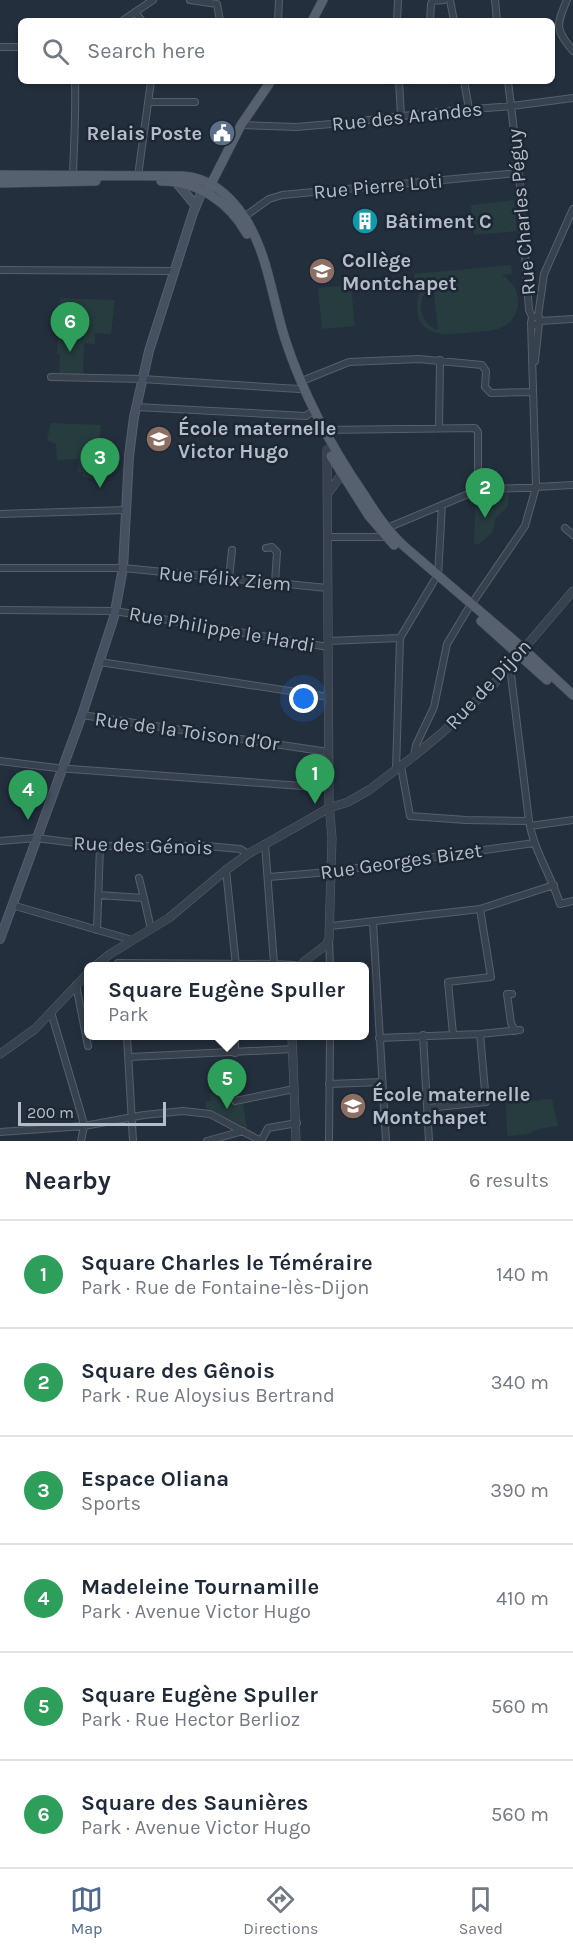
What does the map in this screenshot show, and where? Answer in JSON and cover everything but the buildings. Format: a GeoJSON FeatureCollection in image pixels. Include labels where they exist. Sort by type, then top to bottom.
{"type":"FeatureCollection","features":[{"type":"Feature","properties":{"kind":"main road"},"geometry":{"type":"LineString","coordinates":[[314,18],[323,0]]}},
{"type":"Feature","properties":{"kind":"main road"},"geometry":{"type":"LineString","coordinates":[[0,939],[82,715],[116,611],[123,568],[129,456],[136,407],[173,271],[196,206],[241,125],[269,84]]}},
{"type":"Feature","properties":{"kind":"main road"},"geometry":{"type":"LineString","coordinates":[[0,175],[191,176],[217,193],[241,213],[261,250],[284,336],[310,413],[327,450],[351,488],[386,532],[436,579],[573,695]]}},
{"type":"Feature","properties":{"kind":"main road"},"geometry":{"type":"LineString","coordinates":[[173,182],[196,206]]}},
{"type":"Feature","properties":{"kind":"main road"},"geometry":{"type":"LineString","coordinates":[[0,183],[173,182],[207,187],[232,212],[250,241],[259,263],[282,347],[323,430],[386,532]]}},
{"type":"Feature","properties":{"kind":"main road"},"geometry":{"type":"LineString","coordinates":[[189,228],[207,187]]}},
{"type":"Feature","properties":{"kind":"main road"},"geometry":{"type":"LineString","coordinates":[[340,460],[342,474],[350,480],[362,498],[375,511]]}},
{"type":"Feature","properties":{"kind":"main road"},"geometry":{"type":"LineString","coordinates":[[521,652],[573,704]]}},
{"type":"Feature","properties":{"kind":"street"},"geometry":{"type":"LineString","coordinates":[[126,18],[153,0]]}},
{"type":"Feature","properties":{"kind":"street"},"geometry":{"type":"LineString","coordinates":[[190,0],[217,4],[219,18]]}},
{"type":"Feature","properties":{"kind":"street"},"geometry":{"type":"LineString","coordinates":[[278,18],[279,0]]}},
{"type":"Feature","properties":{"kind":"street"},"geometry":{"type":"LineString","coordinates":[[397,18],[398,0]]}},
{"type":"Feature","properties":{"kind":"street"},"geometry":{"type":"LineString","coordinates":[[430,18],[430,4],[433,1],[444,0]]}},
{"type":"Feature","properties":{"kind":"street"},"geometry":{"type":"LineString","coordinates":[[450,0],[453,18]]}},
{"type":"Feature","properties":{"kind":"street"},"geometry":{"type":"LineString","coordinates":[[495,0],[498,18]]}},
{"type":"Feature","properties":{"kind":"street"},"geometry":{"type":"LineString","coordinates":[[567,0],[557,21],[561,37],[573,51]]}},
{"type":"Feature","properties":{"kind":"street"},"geometry":{"type":"LineString","coordinates":[[135,12],[140,18]]}},
{"type":"Feature","properties":{"kind":"street"},"geometry":{"type":"LineString","coordinates":[[0,46],[18,47]]}},
{"type":"Feature","properties":{"kind":"street"},"geometry":{"type":"LineString","coordinates":[[73,175],[76,124],[75,84]]}},
{"type":"Feature","properties":{"kind":"street"},"geometry":{"type":"LineString","coordinates":[[138,176],[151,84]]}},
{"type":"Feature","properties":{"kind":"street"},"geometry":{"type":"LineString","coordinates":[[399,84],[401,116]]}},
{"type":"Feature","properties":{"kind":"street"},"geometry":{"type":"LineString","coordinates":[[465,84],[469,109]]}},
{"type":"Feature","properties":{"kind":"street","name":"Rue Charles Péguy"},"geometry":{"type":"LineString","coordinates":[[508,84],[519,173],[529,310],[536,320]]}},
{"type":"Feature","properties":{"kind":"street","name":"Rue des Arandes"},"geometry":{"type":"LineString","coordinates":[[241,125],[296,127],[573,98]]}},
{"type":"Feature","properties":{"kind":"street"},"geometry":{"type":"LineString","coordinates":[[148,102],[195,102]]}},
{"type":"Feature","properties":{"kind":"street","name":"Rue Pierre Loti"},"geometry":{"type":"LineString","coordinates":[[241,213],[282,195],[519,173]]}},
{"type":"Feature","properties":{"kind":"street"},"geometry":{"type":"LineString","coordinates":[[414,756],[416,745],[434,706],[447,644],[525,526],[536,487],[533,376],[536,320],[544,274],[573,209]]}},
{"type":"Feature","properties":{"kind":"street"},"geometry":{"type":"LineString","coordinates":[[0,270],[173,271]]}},
{"type":"Feature","properties":{"kind":"street"},"geometry":{"type":"LineString","coordinates":[[536,320],[573,319]]}},
{"type":"Feature","properties":{"kind":"street"},"geometry":{"type":"LineString","coordinates":[[51,377],[300,385],[349,362],[419,359],[482,365],[486,371],[485,387],[490,393],[534,392]]}},
{"type":"Feature","properties":{"kind":"street"},"geometry":{"type":"LineString","coordinates":[[439,428],[440,360]]}},
{"type":"Feature","properties":{"kind":"street"},"geometry":{"type":"LineString","coordinates":[[136,407],[306,416],[310,413]]}},
{"type":"Feature","properties":{"kind":"street"},"geometry":{"type":"LineString","coordinates":[[323,430],[471,427],[478,432],[478,490]]}},
{"type":"Feature","properties":{"kind":"street"},"geometry":{"type":"LineString","coordinates":[[327,450],[330,484],[327,498],[328,752],[332,838],[330,962]]}},
{"type":"Feature","properties":{"kind":"street"},"geometry":{"type":"LineString","coordinates":[[330,484],[342,474]]}},
{"type":"Feature","properties":{"kind":"street"},"geometry":{"type":"LineString","coordinates":[[330,484],[342,484],[351,488]]}},
{"type":"Feature","properties":{"kind":"street"},"geometry":{"type":"LineString","coordinates":[[327,537],[386,532],[478,490],[573,485]]}},
{"type":"Feature","properties":{"kind":"street"},"geometry":{"type":"LineString","coordinates":[[442,506],[436,579],[400,638],[398,768],[410,816],[529,824],[573,819]]}},
{"type":"Feature","properties":{"kind":"street"},"geometry":{"type":"LineString","coordinates":[[110,510],[125,526]]}},
{"type":"Feature","properties":{"kind":"street"},"geometry":{"type":"LineString","coordinates":[[0,514],[126,510]]}},
{"type":"Feature","properties":{"kind":"street"},"geometry":{"type":"LineString","coordinates":[[565,528],[573,535]]}},
{"type":"Feature","properties":{"kind":"street"},"geometry":{"type":"LineString","coordinates":[[266,548],[272,547],[277,552],[275,583]]}},
{"type":"Feature","properties":{"kind":"street"},"geometry":{"type":"LineString","coordinates":[[230,579],[232,550]]}},
{"type":"Feature","properties":{"kind":"street","name":"Rue Félix Ziem"},"geometry":{"type":"LineString","coordinates":[[0,568],[123,568],[327,588]]}},
{"type":"Feature","properties":{"kind":"street","name":"Rue de Dijon"},"geometry":{"type":"LineString","coordinates":[[100,962],[169,918],[248,854],[329,808],[348,802],[369,790],[414,756],[478,700],[510,667],[573,591]]}},
{"type":"Feature","properties":{"kind":"street","name":"Rue Philippe le Hardi"},"geometry":{"type":"LineString","coordinates":[[0,610],[116,611],[328,644],[400,638]]}},
{"type":"Feature","properties":{"kind":"street"},"geometry":{"type":"LineString","coordinates":[[99,662],[329,696]]}},
{"type":"Feature","properties":{"kind":"street"},"geometry":{"type":"LineString","coordinates":[[510,667],[529,824],[534,843],[554,885],[560,904],[573,901]]}},
{"type":"Feature","properties":{"kind":"street","name":"Rue de la Toison d'Or"},"geometry":{"type":"LineString","coordinates":[[82,715],[328,752]]}},
{"type":"Feature","properties":{"kind":"street"},"geometry":{"type":"LineString","coordinates":[[0,761],[61,768],[329,788]]}},
{"type":"Feature","properties":{"kind":"street","name":"Rue des Génois"},"geometry":{"type":"LineString","coordinates":[[0,841],[36,838],[100,846],[207,846],[240,849],[248,854]]}},
{"type":"Feature","properties":{"kind":"street","name":"Rue Georges Bizet"},"geometry":{"type":"LineString","coordinates":[[269,877],[332,872],[534,843]]}},
{"type":"Feature","properties":{"kind":"street"},"geometry":{"type":"LineString","coordinates":[[265,844],[274,962]]}},
{"type":"Feature","properties":{"kind":"street"},"geometry":{"type":"LineString","coordinates":[[97,930],[100,846]]}},
{"type":"Feature","properties":{"kind":"street"},"geometry":{"type":"LineString","coordinates":[[226,870],[236,962]]}},
{"type":"Feature","properties":{"kind":"street"},"geometry":{"type":"LineString","coordinates":[[139,879],[151,929]]}},
{"type":"Feature","properties":{"kind":"street"},"geometry":{"type":"LineString","coordinates":[[331,926],[480,909],[554,885]]}},
{"type":"Feature","properties":{"kind":"street"},"geometry":{"type":"LineString","coordinates":[[98,895],[144,898]]}},
{"type":"Feature","properties":{"kind":"street"},"geometry":{"type":"LineString","coordinates":[[12,905],[132,940]]}},
{"type":"Feature","properties":{"kind":"street"},"geometry":{"type":"LineString","coordinates":[[453,1034],[448,981],[491,976],[480,909]]}},
{"type":"Feature","properties":{"kind":"street"},"geometry":{"type":"LineString","coordinates":[[373,922],[386,1141]]}},
{"type":"Feature","properties":{"kind":"street"},"geometry":{"type":"LineString","coordinates":[[304,962],[326,945],[329,939]]}},
{"type":"Feature","properties":{"kind":"street"},"geometry":{"type":"LineString","coordinates":[[116,950],[118,962]]}},
{"type":"Feature","properties":{"kind":"street"},"geometry":{"type":"LineString","coordinates":[[0,1054],[34,1029],[84,977]]}},
{"type":"Feature","properties":{"kind":"street"},"geometry":{"type":"LineString","coordinates":[[76,985],[84,1029]]}},
{"type":"Feature","properties":{"kind":"street"},"geometry":{"type":"LineString","coordinates":[[379,1038],[480,1034],[517,1030],[511,1023],[507,994],[512,994]]}},
{"type":"Feature","properties":{"kind":"street"},"geometry":{"type":"LineString","coordinates":[[51,1012],[84,1126],[81,1141]]}},
{"type":"Feature","properties":{"kind":"street"},"geometry":{"type":"LineString","coordinates":[[504,1032],[511,1023]]}},
{"type":"Feature","properties":{"kind":"street"},"geometry":{"type":"LineString","coordinates":[[427,1108],[486,1102],[480,1034]]}},
{"type":"Feature","properties":{"kind":"street"},"geometry":{"type":"LineString","coordinates":[[423,1035],[429,1141]]}},
{"type":"Feature","properties":{"kind":"street"},"geometry":{"type":"LineString","coordinates":[[86,1040],[87,1046]]}},
{"type":"Feature","properties":{"kind":"street"},"geometry":{"type":"LineString","coordinates":[[127,1040],[133,1141]]}},
{"type":"Feature","properties":{"kind":"street"},"geometry":{"type":"LineString","coordinates":[[235,1040],[235,1053]]}},
{"type":"Feature","properties":{"kind":"street"},"geometry":{"type":"LineString","coordinates":[[292,1040],[296,1141]]}},
{"type":"Feature","properties":{"kind":"street"},"geometry":{"type":"LineString","coordinates":[[329,1141],[330,1040]]}},
{"type":"Feature","properties":{"kind":"street"},"geometry":{"type":"LineString","coordinates":[[129,1057],[293,1049]]}},
{"type":"Feature","properties":{"kind":"street"},"geometry":{"type":"LineString","coordinates":[[329,1084],[382,1082]]}},
{"type":"Feature","properties":{"kind":"street"},"geometry":{"type":"LineString","coordinates":[[235,1101],[294,1089]]}},
{"type":"Feature","properties":{"kind":"street"},"geometry":{"type":"LineString","coordinates":[[0,1132],[84,1126],[183,1111],[210,1114],[261,1141],[268,1128],[297,1123]]}},
{"type":"Feature","properties":{"kind":"street"},"geometry":{"type":"LineString","coordinates":[[207,1141],[243,1131]]}},
{"type":"Feature","properties":{"kind":"green space"},"geometry":{"type":"Polygon","coordinates":[[[514,200],[517,231],[474,235],[471,205],[514,200]]]}},
{"type":"Feature","properties":{"kind":"green space"},"geometry":{"type":"Polygon","coordinates":[[[511,265],[512,274],[502,275],[516,290],[518,302],[516,312],[509,323],[495,330],[438,333],[423,326],[419,318],[418,300],[428,283],[415,284],[414,274],[511,265]],[[433,284],[424,295],[421,308],[422,315],[430,326],[438,329],[433,284]]]}},
{"type":"Feature","properties":{"kind":"green space"},"geometry":{"type":"Polygon","coordinates":[[[351,285],[355,326],[322,329],[318,288],[351,285]]]}},
{"type":"Feature","properties":{"kind":"green space"},"geometry":{"type":"Polygon","coordinates":[[[60,298],[115,300],[111,334],[95,333],[95,344],[84,343],[83,377],[59,376],[60,354],[57,354],[60,298]]]}},
{"type":"Feature","properties":{"kind":"green space"},"geometry":{"type":"Polygon","coordinates":[[[51,423],[101,425],[97,479],[83,477],[83,472],[78,472],[78,459],[57,460],[56,444],[47,440],[51,423]]]}},
{"type":"Feature","properties":{"kind":"green space"},"geometry":{"type":"Polygon","coordinates":[[[509,493],[508,506],[496,518],[492,533],[479,544],[474,544],[476,496],[509,493]]]}},
{"type":"Feature","properties":{"kind":"green space"},"geometry":{"type":"Polygon","coordinates":[[[229,1091],[231,1105],[243,1104],[247,1128],[206,1108],[206,1101],[211,1101],[210,1093],[229,1091]]]}},
{"type":"Feature","properties":{"kind":"green space"},"geometry":{"type":"Polygon","coordinates":[[[552,1099],[558,1126],[538,1129],[528,1134],[507,1136],[506,1103],[552,1099]]]}},
{"type":"Feature","properties":{"kind":"place","name":"Relais Poste"},"geometry":{"type":"Point","coordinates":[222,133]}},
{"type":"Feature","properties":{"kind":"place","name":"Bâtiment C"},"geometry":{"type":"Point","coordinates":[365,221]}},
{"type":"Feature","properties":{"kind":"place","name":"Collège Montchapet"},"geometry":{"type":"Point","coordinates":[322,271]}},
{"type":"Feature","properties":{"kind":"place","name":"Square des Saunières"},"geometry":{"type":"Point","coordinates":[70,352]}},
{"type":"Feature","properties":{"kind":"place","name":"École maternelle Victor Hugo"},"geometry":{"type":"Point","coordinates":[159,439]}},
{"type":"Feature","properties":{"kind":"place","name":"Espace Oliana"},"geometry":{"type":"Point","coordinates":[100,488]}},
{"type":"Feature","properties":{"kind":"place","name":"Square des Gênois"},"geometry":{"type":"Point","coordinates":[485,518]}},
{"type":"Feature","properties":{"kind":"place","name":"Square Charles le Téméraire"},"geometry":{"type":"Point","coordinates":[315,804]}},
{"type":"Feature","properties":{"kind":"place","name":"Madeleine Tournamille"},"geometry":{"type":"Point","coordinates":[28,820]}},
{"type":"Feature","properties":{"kind":"place","name":"École maternelle Montchapet"},"geometry":{"type":"Point","coordinates":[353,1106]}},
{"type":"Feature","properties":{"kind":"place","name":"Square Eugène Spuller"},"geometry":{"type":"Point","coordinates":[227,1109]}}]}
